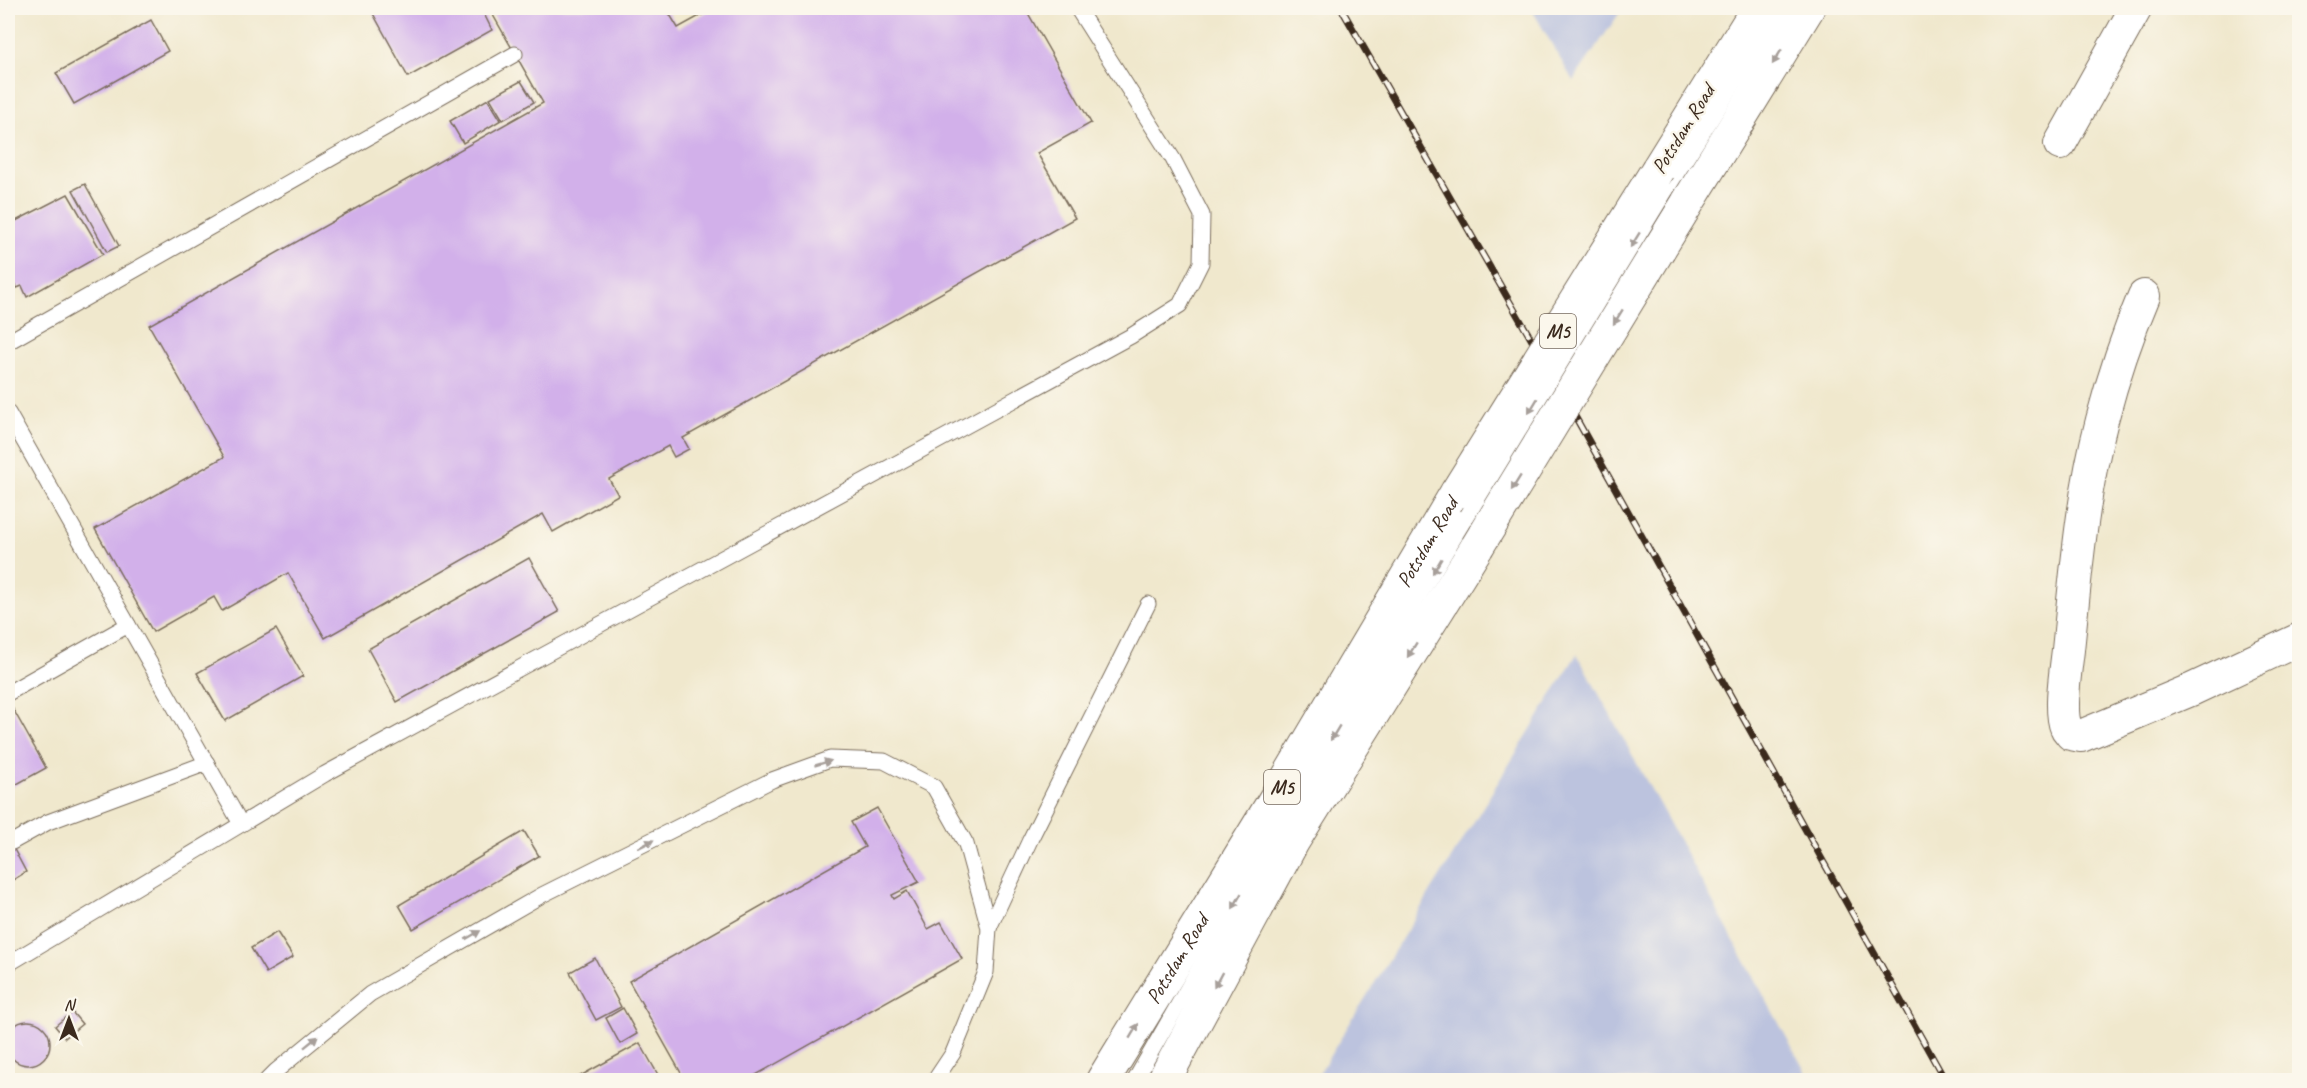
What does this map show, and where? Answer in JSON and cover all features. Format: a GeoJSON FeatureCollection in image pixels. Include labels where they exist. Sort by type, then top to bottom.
{"type":"FeatureCollection","features":[{"type":"Feature","properties":{"kind":"main road","name":"Potsdam Road"},"geometry":{"type":"LineString","coordinates":[[1164,1080],[1467,518],[1662,180],[1758,8]]}},
{"type":"Feature","properties":{"kind":"main road","name":"Potsdam Road"},"geometry":{"type":"LineString","coordinates":[[1103,1080],[1274,801],[1467,518],[1659,249],[1808,8]]}},
{"type":"Feature","properties":{"kind":"street"},"geometry":{"type":"LineString","coordinates":[[2060,144],[2136,8]]}},
{"type":"Feature","properties":{"kind":"street"},"geometry":{"type":"LineString","coordinates":[[2144,296],[2125,342],[2102,420],[2091,468],[2082,524],[2067,657],[2064,698],[2065,726],[2071,734],[2081,736],[2193,689],[2300,639]]}},
{"type":"Feature","properties":{"kind":"lane"},"geometry":{"type":"LineString","coordinates":[[8,964],[325,774],[1121,341],[1180,305],[1201,263],[1203,215],[1173,159],[1077,8]]}},
{"type":"Feature","properties":{"kind":"lane"},"geometry":{"type":"LineString","coordinates":[[1662,180],[1782,8]]}},
{"type":"Feature","properties":{"kind":"lane"},"geometry":{"type":"LineString","coordinates":[[8,342],[24,330],[515,54]]}},
{"type":"Feature","properties":{"kind":"lane"},"geometry":{"type":"LineString","coordinates":[[8,412],[241,824]]}},
{"type":"Feature","properties":{"kind":"lane"},"geometry":{"type":"LineString","coordinates":[[1135,1080],[1290,809],[1467,518]]}},
{"type":"Feature","properties":{"kind":"lane"},"geometry":{"type":"LineString","coordinates":[[989,928],[1030,840],[1148,604]]}},
{"type":"Feature","properties":{"kind":"lane"},"geometry":{"type":"LineString","coordinates":[[8,693],[128,625]]}},
{"type":"Feature","properties":{"kind":"lane"},"geometry":{"type":"LineString","coordinates":[[267,1080],[370,994],[542,895],[772,780],[830,759],[884,761],[934,787],[966,844],[989,928],[986,972],[953,1053],[935,1080]]}},
{"type":"Feature","properties":{"kind":"lane"},"geometry":{"type":"LineString","coordinates":[[12,842],[48,822],[207,763]]}},
{"type":"Feature","properties":{"kind":"shaded area"},"geometry":{"type":"Polygon","coordinates":[[[1531,8],[1623,8],[1573,81],[1531,8]]]}},
{"type":"Feature","properties":{"kind":"shaded area"},"geometry":{"type":"Polygon","coordinates":[[[1577,654],[1810,1080],[1315,1080],[1577,654]]]}},
{"type":"Feature","properties":{"kind":"building"},"geometry":{"type":"Polygon","coordinates":[[[370,8],[481,8],[492,30],[408,77],[370,8]]]}},
{"type":"Feature","properties":{"kind":"building"},"geometry":{"type":"Polygon","coordinates":[[[489,8],[666,8],[678,28],[714,8],[1025,8],[1091,123],[1037,153],[1075,218],[683,438],[689,449],[674,457],[668,446],[609,479],[618,495],[553,532],[543,514],[325,638],[288,573],[222,611],[214,597],[153,632],[95,529],[224,457],[149,325],[543,103],[489,8]]]}},
{"type":"Feature","properties":{"kind":"building"},"geometry":{"type":"Polygon","coordinates":[[[151,20],[168,51],[74,104],[56,73],[151,20]]]}},
{"type":"Feature","properties":{"kind":"building"},"geometry":{"type":"Polygon","coordinates":[[[521,81],[534,102],[503,120],[490,98],[521,81]]]}},
{"type":"Feature","properties":{"kind":"building"},"geometry":{"type":"Polygon","coordinates":[[[488,99],[501,120],[463,143],[450,121],[488,99]]]}},
{"type":"Feature","properties":{"kind":"building"},"geometry":{"type":"Polygon","coordinates":[[[85,184],[119,246],[107,252],[73,190],[85,184]]]}},
{"type":"Feature","properties":{"kind":"building"},"geometry":{"type":"Polygon","coordinates":[[[68,194],[103,254],[27,297],[22,286],[17,288],[8,270],[8,225],[68,194]]]}},
{"type":"Feature","properties":{"kind":"building"},"geometry":{"type":"Polygon","coordinates":[[[529,558],[559,612],[397,702],[368,649],[529,558]]]}},
{"type":"Feature","properties":{"kind":"building"},"geometry":{"type":"Polygon","coordinates":[[[276,629],[303,676],[225,721],[197,673],[276,629]]]}},
{"type":"Feature","properties":{"kind":"building"},"geometry":{"type":"Polygon","coordinates":[[[13,709],[46,768],[8,789],[8,712],[13,709]]]}},
{"type":"Feature","properties":{"kind":"building"},"geometry":{"type":"Polygon","coordinates":[[[877,808],[919,882],[892,895],[894,899],[907,891],[928,929],[941,922],[962,959],[747,1080],[685,1080],[629,981],[865,847],[851,822],[877,808]]]}},
{"type":"Feature","properties":{"kind":"building"},"geometry":{"type":"Polygon","coordinates":[[[524,831],[539,856],[413,929],[399,905],[524,831]]]}},
{"type":"Feature","properties":{"kind":"building"},"geometry":{"type":"Polygon","coordinates":[[[8,838],[26,872],[8,883],[8,838]]]}},
{"type":"Feature","properties":{"kind":"building"},"geometry":{"type":"Polygon","coordinates":[[[277,932],[293,957],[266,973],[251,948],[277,932]]]}},
{"type":"Feature","properties":{"kind":"building"},"geometry":{"type":"Polygon","coordinates":[[[595,958],[621,1007],[596,1020],[570,972],[595,958]]]}},
{"type":"Feature","properties":{"kind":"building"},"geometry":{"type":"Polygon","coordinates":[[[623,1008],[637,1034],[620,1044],[606,1018],[623,1008]]]}},
{"type":"Feature","properties":{"kind":"building"},"geometry":{"type":"Polygon","coordinates":[[[72,1012],[82,1024],[65,1038],[55,1026],[72,1012]]]}},
{"type":"Feature","properties":{"kind":"building"},"geometry":{"type":"Polygon","coordinates":[[[28,1021],[44,1027],[50,1043],[44,1059],[28,1065],[12,1059],[6,1043],[12,1027],[28,1021]]]}},
{"type":"Feature","properties":{"kind":"building"},"geometry":{"type":"Polygon","coordinates":[[[640,1043],[661,1080],[573,1080],[640,1043]]]}},
{"type":"Feature","properties":{"kind":"railway"},"geometry":{"type":"LineString","coordinates":[[1341,8],[1557,384],[1945,1080]]}}]}
